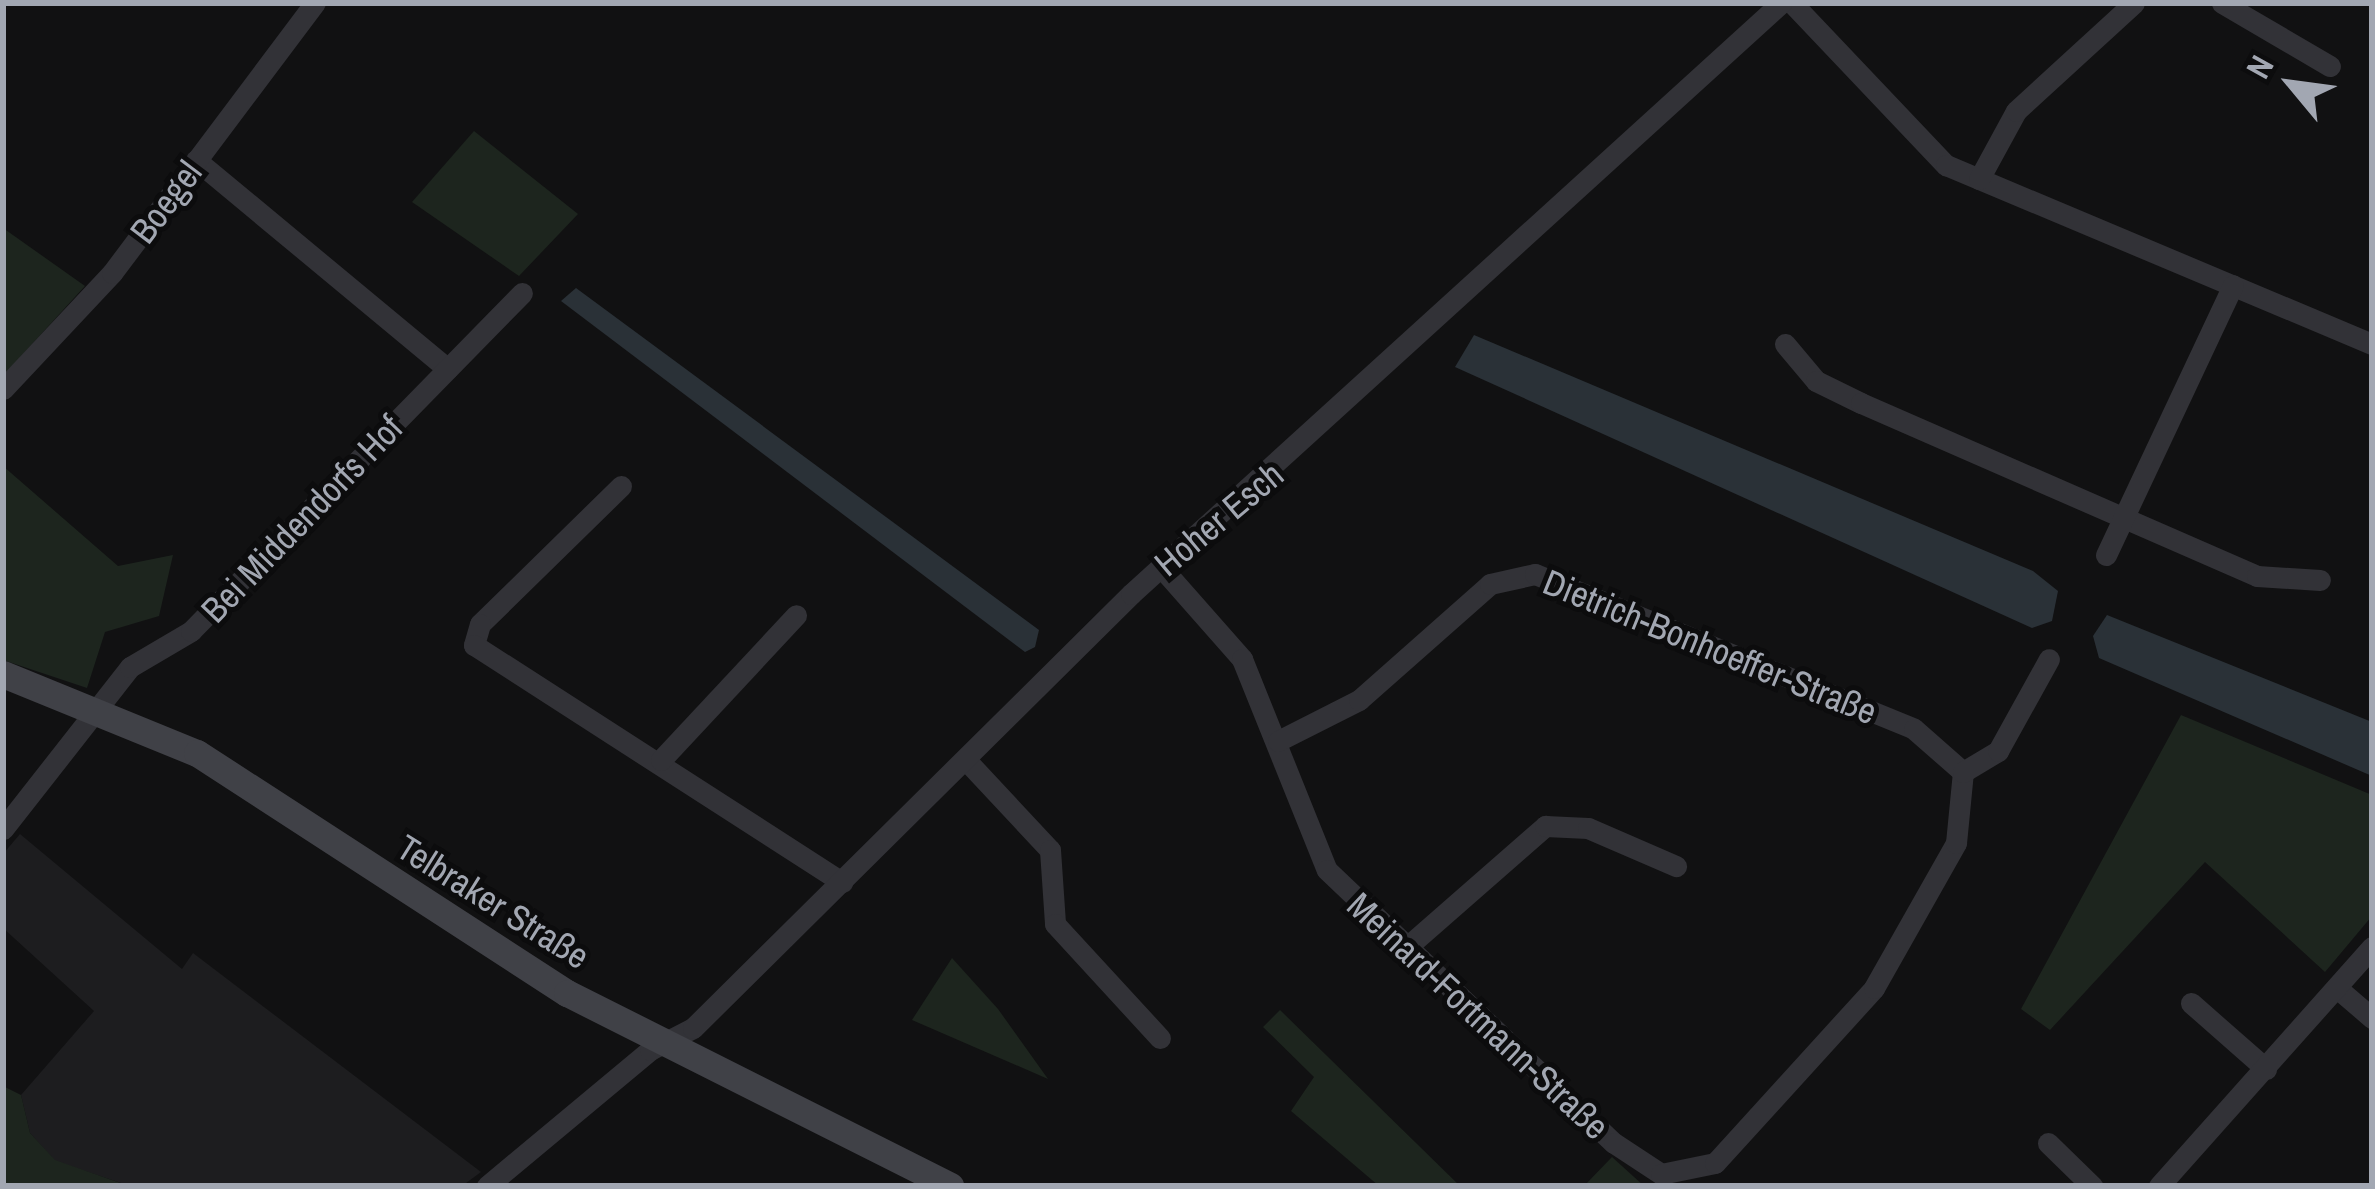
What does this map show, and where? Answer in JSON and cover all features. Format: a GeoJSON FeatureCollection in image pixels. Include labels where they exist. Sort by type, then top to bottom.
{"type":"FeatureCollection","features":[{"type":"Feature","properties":{"kind":"street","name":"Boegel"},"geometry":{"type":"LineString","coordinates":[[3,389],[95,294],[315,3]]}},
{"type":"Feature","properties":{"kind":"street","name":"Hoher Esch"},"geometry":{"type":"LineString","coordinates":[[487,1186],[668,1045],[842,882],[1161,567],[1781,3]]}},
{"type":"Feature","properties":{"kind":"street"},"geometry":{"type":"LineString","coordinates":[[1792,3],[1928,152],[1979,179],[2372,344]]}},
{"type":"Feature","properties":{"kind":"street"},"geometry":{"type":"LineString","coordinates":[[1979,179],[2016,111],[2134,3]]}},
{"type":"Feature","properties":{"kind":"street"},"geometry":{"type":"LineString","coordinates":[[2222,3],[2330,67]]}},
{"type":"Feature","properties":{"kind":"street"},"geometry":{"type":"LineString","coordinates":[[196,160],[448,369]]}},
{"type":"Feature","properties":{"kind":"street"},"geometry":{"type":"LineString","coordinates":[[2106,555],[2233,285]]}},
{"type":"Feature","properties":{"kind":"street","name":"Bei Middendorfs Hof"},"geometry":{"type":"LineString","coordinates":[[3,829],[130,667],[191,631],[522,293]]}},
{"type":"Feature","properties":{"kind":"street"},"geometry":{"type":"LineString","coordinates":[[1785,344],[1816,381],[2126,519],[2257,576],[2320,580]]}},
{"type":"Feature","properties":{"kind":"street"},"geometry":{"type":"LineString","coordinates":[[621,486],[480,624],[474,645],[661,760],[842,882]]}},
{"type":"Feature","properties":{"kind":"street","name":"Meinard-Fortmann-Straße"},"geometry":{"type":"LineString","coordinates":[[1161,567],[1243,658],[1327,870],[1631,1158],[1689,1174],[1731,1148],[1897,954],[1964,821],[1963,772]]}},
{"type":"Feature","properties":{"kind":"street","name":"Dietrich-Bonhoeffer-Straße"},"geometry":{"type":"LineString","coordinates":[[1278,741],[1360,700],[1490,584],[1535,574],[1914,729],[1963,772]]}},
{"type":"Feature","properties":{"kind":"street"},"geometry":{"type":"LineString","coordinates":[[661,760],[796,614]]}},
{"type":"Feature","properties":{"kind":"street"},"geometry":{"type":"LineString","coordinates":[[1963,772],[1998,751],[2049,659]]}},
{"type":"Feature","properties":{"kind":"street","name":"Telbraker Straße"},"geometry":{"type":"LineString","coordinates":[[3,674],[197,753],[471,937],[668,1045],[950,1186]]}},
{"type":"Feature","properties":{"kind":"street"},"geometry":{"type":"LineString","coordinates":[[966,760],[1050,850],[1055,923],[1160,1038]]}},
{"type":"Feature","properties":{"kind":"street"},"geometry":{"type":"LineString","coordinates":[[1407,947],[1545,826],[1588,828],[1676,866]]}},
{"type":"Feature","properties":{"kind":"street"},"geometry":{"type":"LineString","coordinates":[[2159,1186],[2372,947]]}},
{"type":"Feature","properties":{"kind":"street"},"geometry":{"type":"LineString","coordinates":[[2337,988],[2372,1018]]}},
{"type":"Feature","properties":{"kind":"street"},"geometry":{"type":"LineString","coordinates":[[2191,1003],[2266,1069]]}},
{"type":"Feature","properties":{"kind":"street"},"geometry":{"type":"LineString","coordinates":[[2048,1143],[2092,1186]]}},
{"type":"Feature","properties":{"kind":"shaded area"},"geometry":{"type":"Polygon","coordinates":[[[474,131],[578,214],[519,276],[412,202],[474,131]]]}},
{"type":"Feature","properties":{"kind":"shaded area"},"geometry":{"type":"Polygon","coordinates":[[[3,228],[85,286],[3,376],[3,228]]]}},
{"type":"Feature","properties":{"kind":"shaded area"},"geometry":{"type":"Polygon","coordinates":[[[576,288],[1039,630],[1035,647],[1025,652],[561,301],[576,288]]]}},
{"type":"Feature","properties":{"kind":"shaded area"},"geometry":{"type":"Polygon","coordinates":[[[1474,335],[2033,571],[2058,591],[2052,621],[2032,628],[1455,367],[1474,335]]]}},
{"type":"Feature","properties":{"kind":"shaded area"},"geometry":{"type":"Polygon","coordinates":[[[3,466],[118,566],[173,555],[159,616],[105,632],[87,688],[3,660],[3,466]]]}},
{"type":"Feature","properties":{"kind":"shaded area"},"geometry":{"type":"Polygon","coordinates":[[[2107,615],[2372,722],[2372,776],[2099,658],[2093,636],[2107,615]]]}},
{"type":"Feature","properties":{"kind":"shaded area"},"geometry":{"type":"Polygon","coordinates":[[[2181,715],[2372,795],[2372,916],[2325,972],[2205,862],[2050,1030],[2021,1009],[2181,715]]]}},
{"type":"Feature","properties":{"kind":"shaded area"},"geometry":{"type":"Polygon","coordinates":[[[20,834],[182,969],[193,953],[481,1172],[462,1186],[130,1186],[55,1161],[30,1133],[21,1095],[94,1011],[3,928],[3,854],[20,834]]]}},
{"type":"Feature","properties":{"kind":"shaded area"},"geometry":{"type":"Polygon","coordinates":[[[952,958],[998,1009],[1048,1079],[912,1020],[952,958]]]}},
{"type":"Feature","properties":{"kind":"shaded area"},"geometry":{"type":"Polygon","coordinates":[[[1280,1010],[1460,1186],[1379,1186],[1291,1111],[1314,1077],[1263,1027],[1280,1010]]]}},
{"type":"Feature","properties":{"kind":"shaded area"},"geometry":{"type":"Polygon","coordinates":[[[3,1086],[21,1095],[30,1133],[55,1160],[129,1186],[3,1186],[3,1086]]]}},
{"type":"Feature","properties":{"kind":"shaded area"},"geometry":{"type":"Polygon","coordinates":[[[1612,1157],[1644,1186],[1584,1186],[1612,1157]]]}}]}
